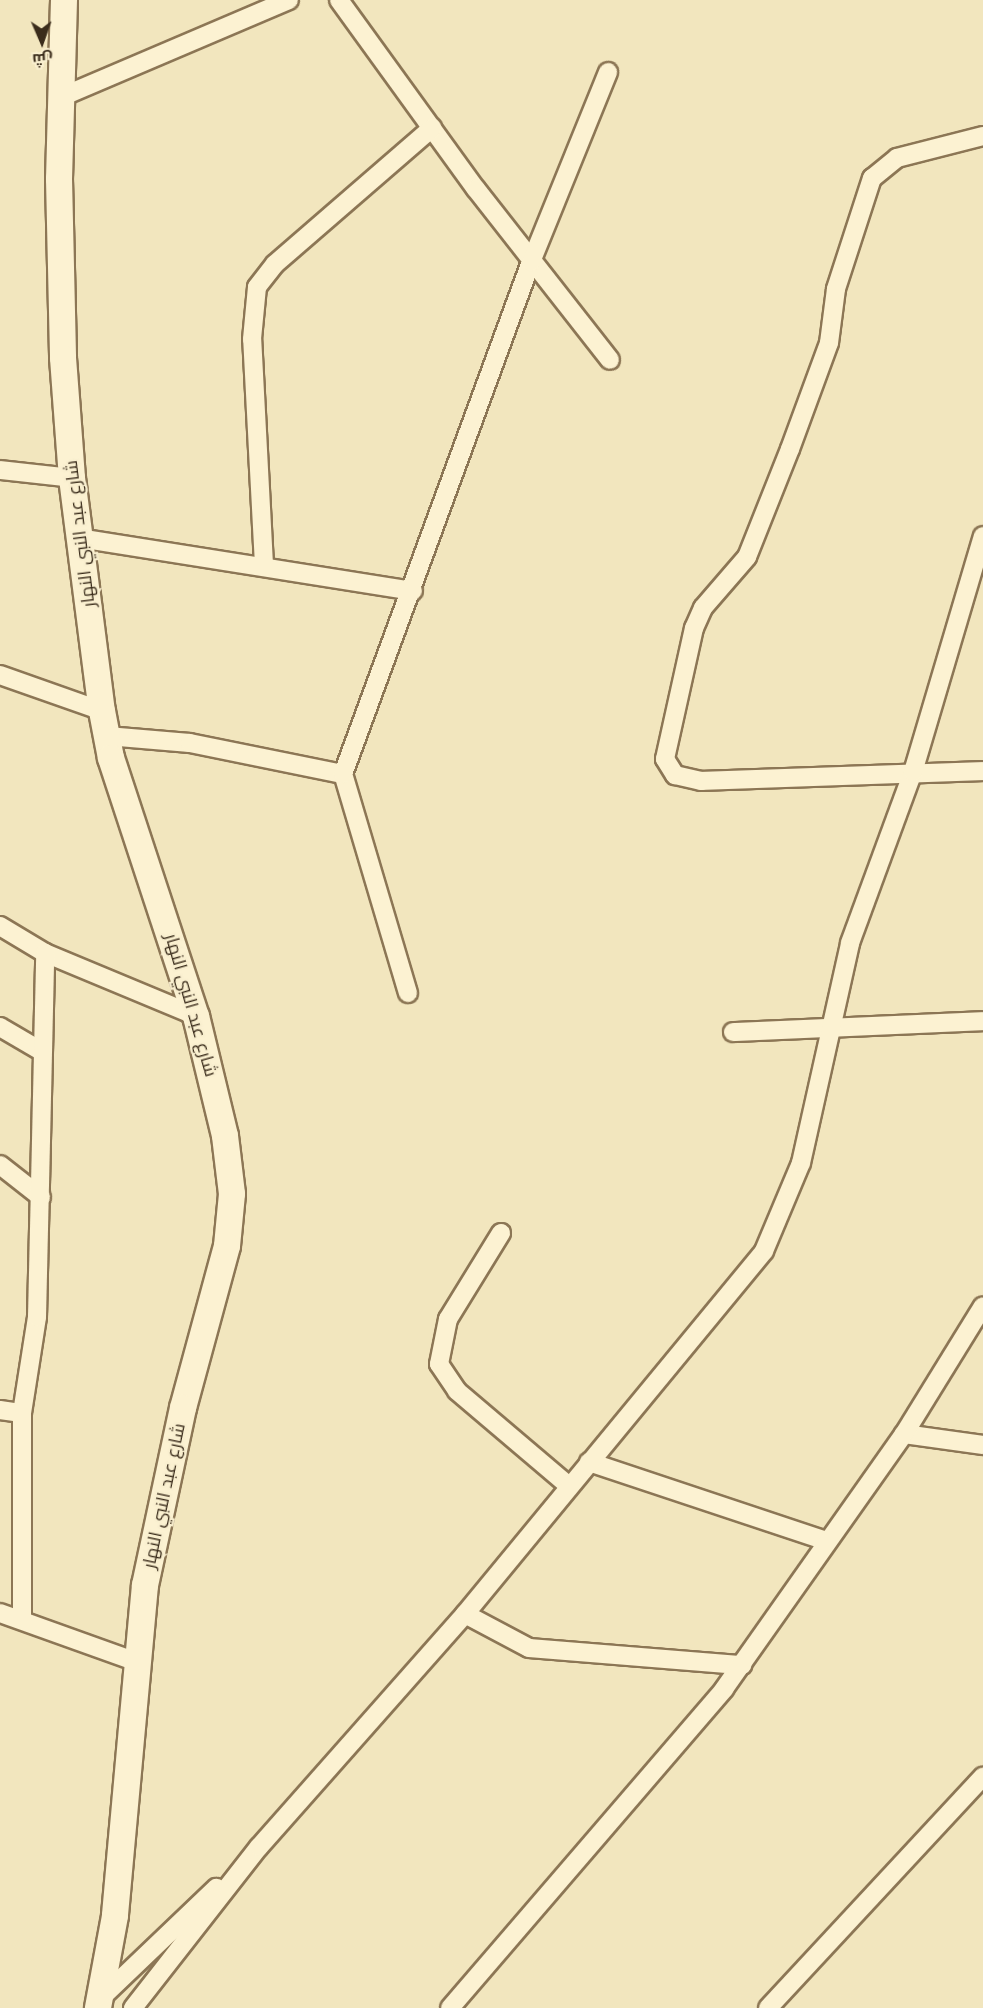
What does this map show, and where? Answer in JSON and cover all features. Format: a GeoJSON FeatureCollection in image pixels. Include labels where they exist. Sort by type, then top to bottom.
{"type":"FeatureCollection","features":[{"type":"Feature","properties":{"kind":"street","name":"شارع عبد النبي النهار"},"geometry":{"type":"LineString","coordinates":[[64,0],[59,98],[60,282],[72,478],[102,711],[107,736],[196,1016],[231,1165],[231,1217],[159,1510],[134,1661],[115,1916],[99,2003]]}},
{"type":"Feature","properties":{"kind":"street"},"geometry":{"type":"LineString","coordinates":[[59,98],[290,0]]}},
{"type":"Feature","properties":{"kind":"street"},"geometry":{"type":"LineString","coordinates":[[339,0],[531,262],[610,360]]}},
{"type":"Feature","properties":{"kind":"street"},"geometry":{"type":"LineString","coordinates":[[408,993],[343,774],[413,591],[531,262],[608,72]]}},
{"type":"Feature","properties":{"kind":"street"},"geometry":{"type":"LineString","coordinates":[[264,566],[252,339],[257,287],[275,264],[432,128]]}},
{"type":"Feature","properties":{"kind":"street"},"geometry":{"type":"LineString","coordinates":[[983,136],[897,158],[872,178],[836,289],[824,356],[747,557],[703,609],[694,628],[666,748],[675,775],[701,781],[983,771]]}},
{"type":"Feature","properties":{"kind":"street"},"geometry":{"type":"LineString","coordinates":[[0,470],[72,478]]}},
{"type":"Feature","properties":{"kind":"street"},"geometry":{"type":"LineString","coordinates":[[133,2008],[259,1847],[465,1614],[568,1485],[745,1278],[776,1230],[801,1163],[850,944],[913,772],[976,581],[983,536]]}},
{"type":"Feature","properties":{"kind":"street"},"geometry":{"type":"LineString","coordinates":[[79,538],[413,591]]}},
{"type":"Feature","properties":{"kind":"street"},"geometry":{"type":"LineString","coordinates":[[0,675],[102,711]]}},
{"type":"Feature","properties":{"kind":"street"},"geometry":{"type":"LineString","coordinates":[[107,736],[190,743],[343,774]]}},
{"type":"Feature","properties":{"kind":"street"},"geometry":{"type":"LineString","coordinates":[[0,926],[45,953],[196,1016]]}},
{"type":"Feature","properties":{"kind":"street"},"geometry":{"type":"LineString","coordinates":[[22,1619],[22,1413],[37,1317],[41,1197],[41,1051],[45,953]]}},
{"type":"Feature","properties":{"kind":"street"},"geometry":{"type":"LineString","coordinates":[[733,1032],[829,1030],[983,1022]]}},
{"type":"Feature","properties":{"kind":"street"},"geometry":{"type":"LineString","coordinates":[[0,1027],[41,1051]]}},
{"type":"Feature","properties":{"kind":"street"},"geometry":{"type":"LineString","coordinates":[[0,1166],[41,1197]]}},
{"type":"Feature","properties":{"kind":"street"},"geometry":{"type":"LineString","coordinates":[[501,1233],[448,1319],[439,1364],[457,1390],[568,1485]]}},
{"type":"Feature","properties":{"kind":"street"},"geometry":{"type":"LineString","coordinates":[[450,2008],[742,1665],[826,1541],[904,1434],[983,1306]]}},
{"type":"Feature","properties":{"kind":"street"},"geometry":{"type":"LineString","coordinates":[[0,1410],[22,1413]]}},
{"type":"Feature","properties":{"kind":"street"},"geometry":{"type":"LineString","coordinates":[[904,1434],[983,1444]]}},
{"type":"Feature","properties":{"kind":"street"},"geometry":{"type":"LineString","coordinates":[[589,1462],[826,1541]]}},
{"type":"Feature","properties":{"kind":"street"},"geometry":{"type":"LineString","coordinates":[[0,1613],[134,1661]]}},
{"type":"Feature","properties":{"kind":"street"},"geometry":{"type":"LineString","coordinates":[[465,1614],[529,1648],[742,1665]]}},
{"type":"Feature","properties":{"kind":"street"},"geometry":{"type":"LineString","coordinates":[[768,2008],[983,1777]]}},
{"type":"Feature","properties":{"kind":"street"},"geometry":{"type":"LineString","coordinates":[[99,2003],[135,1964],[259,1847]]}},
{"type":"Feature","properties":{"kind":"street"},"geometry":{"type":"LineString","coordinates":[[135,1964],[155,1980]]}}]}
